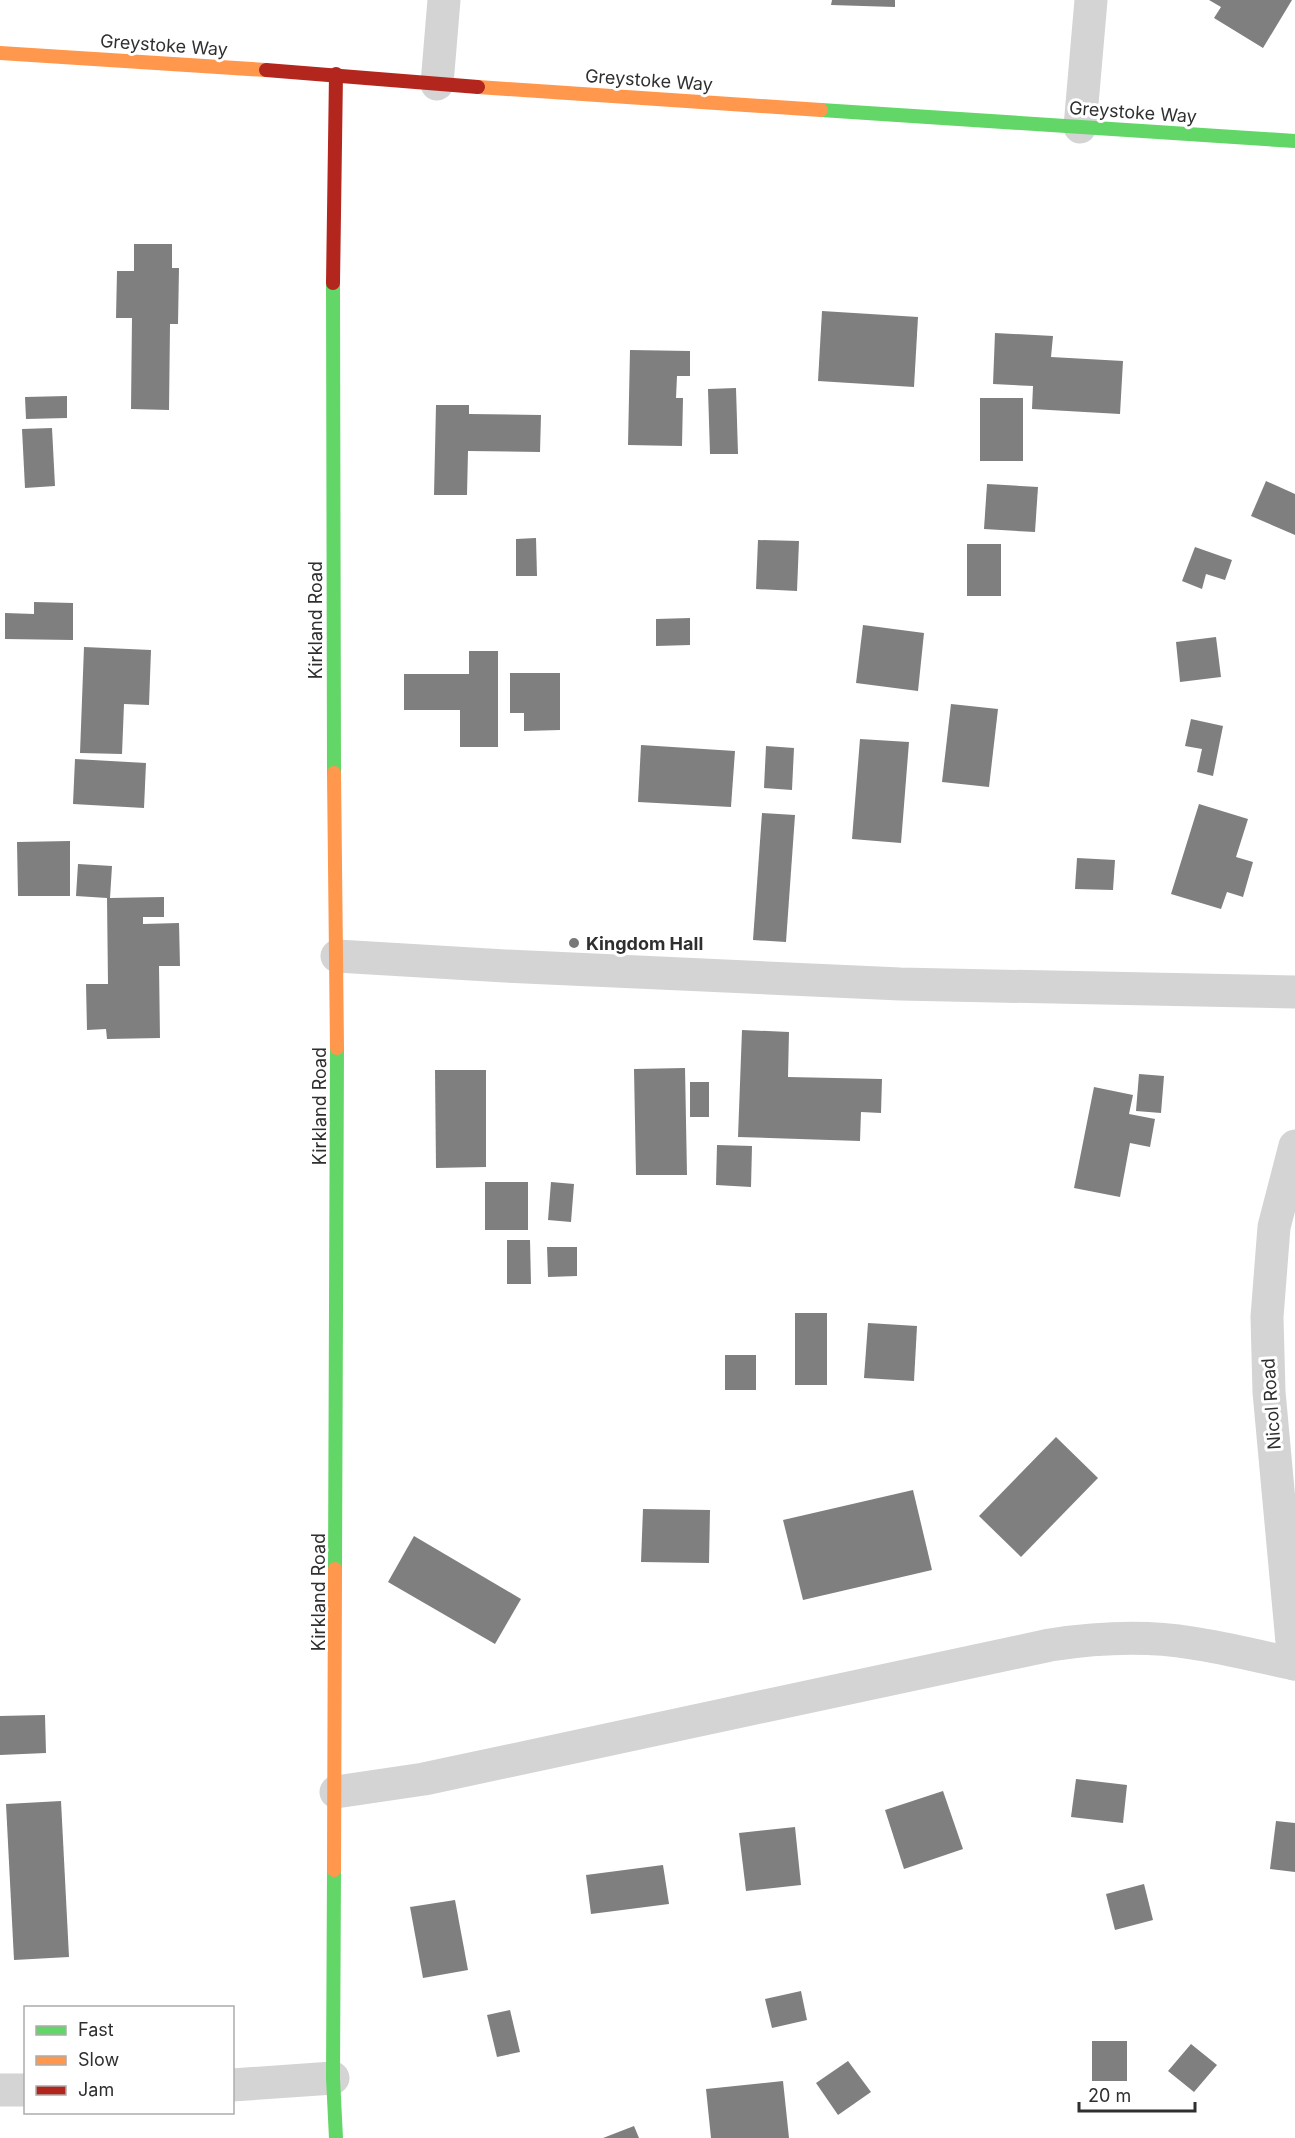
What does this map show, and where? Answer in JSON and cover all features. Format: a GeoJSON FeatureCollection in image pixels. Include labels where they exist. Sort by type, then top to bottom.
{"type":"FeatureCollection","features":[{"type":"Feature","properties":{"kind":"street"},"geometry":{"type":"LineString","coordinates":[[437,84],[444,0]]}},
{"type":"Feature","properties":{"kind":"street"},"geometry":{"type":"LineString","coordinates":[[1080,127],[1091,0]]}},
{"type":"Feature","properties":{"kind":"street","name":"Greystoke Way"},"geometry":{"type":"LineString","coordinates":[[0,53],[336,74],[437,84],[1295,141]]}},
{"type":"Feature","properties":{"kind":"street","name":"Kirkland Road"},"geometry":{"type":"LineString","coordinates":[[336,74],[331,322],[337,956],[336,1792],[333,2078],[336,2138]]}},
{"type":"Feature","properties":{"kind":"street"},"geometry":{"type":"LineString","coordinates":[[337,956],[900,984],[1295,992]]}},
{"type":"Feature","properties":{"kind":"street","name":"Nicol Road"},"geometry":{"type":"LineString","coordinates":[[1295,1146],[1274,1227],[1267,1317],[1269,1392],[1295,1664]]}},
{"type":"Feature","properties":{"kind":"street"},"geometry":{"type":"LineString","coordinates":[[336,1792],[424,1779],[1050,1645],[1092,1639],[1191,1642],[1295,1664]]}},
{"type":"Feature","properties":{"kind":"street"},"geometry":{"type":"LineString","coordinates":[[234,2085],[333,2078]]}},
{"type":"Feature","properties":{"kind":"street"},"geometry":{"type":"LineString","coordinates":[[0,2090],[24,2090]]}},
{"type":"Feature","properties":{"kind":"building"},"geometry":{"type":"Polygon","coordinates":[[[832,0],[895,0],[895,7],[831,5],[832,0]]]}},
{"type":"Feature","properties":{"kind":"building"},"geometry":{"type":"Polygon","coordinates":[[[1209,0],[1292,0],[1263,48],[1214,18],[1221,7],[1209,0]]]}},
{"type":"Feature","properties":{"kind":"building"},"geometry":{"type":"Polygon","coordinates":[[[134,244],[172,244],[172,268],[179,268],[178,324],[170,324],[169,410],[131,409],[132,318],[116,318],[117,271],[134,271],[134,244]]]}},
{"type":"Feature","properties":{"kind":"building"},"geometry":{"type":"Polygon","coordinates":[[[822,311],[918,317],[914,387],[818,381],[822,311]]]}},
{"type":"Feature","properties":{"kind":"building"},"geometry":{"type":"Polygon","coordinates":[[[995,333],[1053,336],[1051,357],[1123,361],[1120,414],[1032,409],[1033,386],[993,384],[995,333]]]}},
{"type":"Feature","properties":{"kind":"building"},"geometry":{"type":"Polygon","coordinates":[[[630,350],[690,351],[690,376],[677,376],[676,398],[683,398],[682,446],[628,445],[630,350]]]}},
{"type":"Feature","properties":{"kind":"building"},"geometry":{"type":"Polygon","coordinates":[[[736,388],[738,454],[710,454],[708,389],[736,388]]]}},
{"type":"Feature","properties":{"kind":"building"},"geometry":{"type":"Polygon","coordinates":[[[67,396],[67,418],[26,419],[25,397],[67,396]]]}},
{"type":"Feature","properties":{"kind":"building"},"geometry":{"type":"Polygon","coordinates":[[[980,398],[1023,398],[1023,461],[980,461],[980,398]]]}},
{"type":"Feature","properties":{"kind":"building"},"geometry":{"type":"Polygon","coordinates":[[[436,405],[469,405],[469,414],[541,415],[540,452],[468,451],[467,495],[434,495],[436,405]]]}},
{"type":"Feature","properties":{"kind":"building"},"geometry":{"type":"Polygon","coordinates":[[[52,428],[55,486],[25,488],[22,429],[52,428]]]}},
{"type":"Feature","properties":{"kind":"building"},"geometry":{"type":"Polygon","coordinates":[[[1266,481],[1295,494],[1295,535],[1251,516],[1266,481]]]}},
{"type":"Feature","properties":{"kind":"building"},"geometry":{"type":"Polygon","coordinates":[[[987,484],[1038,487],[1035,532],[984,529],[987,484]]]}},
{"type":"Feature","properties":{"kind":"building"},"geometry":{"type":"Polygon","coordinates":[[[536,538],[537,576],[516,576],[516,539],[536,538]]]}},
{"type":"Feature","properties":{"kind":"building"},"geometry":{"type":"Polygon","coordinates":[[[758,540],[799,541],[797,591],[756,589],[758,540]]]}},
{"type":"Feature","properties":{"kind":"building"},"geometry":{"type":"Polygon","coordinates":[[[967,544],[1001,544],[1001,596],[967,596],[967,544]]]}},
{"type":"Feature","properties":{"kind":"building"},"geometry":{"type":"Polygon","coordinates":[[[1195,547],[1232,560],[1225,580],[1206,574],[1202,589],[1182,581],[1195,547]]]}},
{"type":"Feature","properties":{"kind":"building"},"geometry":{"type":"Polygon","coordinates":[[[34,602],[73,603],[73,640],[5,639],[5,613],[34,614],[34,602]]]}},
{"type":"Feature","properties":{"kind":"building"},"geometry":{"type":"Polygon","coordinates":[[[690,618],[690,645],[656,646],[656,619],[690,618]]]}},
{"type":"Feature","properties":{"kind":"building"},"geometry":{"type":"Polygon","coordinates":[[[863,625],[924,633],[918,691],[856,683],[863,625]]]}},
{"type":"Feature","properties":{"kind":"building"},"geometry":{"type":"Polygon","coordinates":[[[1216,637],[1221,677],[1180,682],[1176,642],[1216,637]]]}},
{"type":"Feature","properties":{"kind":"building"},"geometry":{"type":"Polygon","coordinates":[[[84,647],[151,650],[149,705],[124,704],[122,754],[80,753],[84,647]]]}},
{"type":"Feature","properties":{"kind":"building"},"geometry":{"type":"Polygon","coordinates":[[[469,651],[498,651],[498,747],[460,747],[460,710],[404,710],[404,674],[469,674],[469,651]]]}},
{"type":"Feature","properties":{"kind":"building"},"geometry":{"type":"Polygon","coordinates":[[[510,673],[560,673],[560,730],[524,731],[524,713],[510,713],[510,673]]]}},
{"type":"Feature","properties":{"kind":"building"},"geometry":{"type":"Polygon","coordinates":[[[951,704],[998,709],[989,787],[942,782],[951,704]]]}},
{"type":"Feature","properties":{"kind":"building"},"geometry":{"type":"Polygon","coordinates":[[[1191,719],[1223,726],[1213,776],[1197,772],[1202,749],[1185,746],[1191,719]]]}},
{"type":"Feature","properties":{"kind":"building"},"geometry":{"type":"Polygon","coordinates":[[[860,739],[909,742],[901,843],[852,839],[860,739]]]}},
{"type":"Feature","properties":{"kind":"building"},"geometry":{"type":"Polygon","coordinates":[[[641,745],[735,751],[731,807],[638,802],[641,745]]]}},
{"type":"Feature","properties":{"kind":"building"},"geometry":{"type":"Polygon","coordinates":[[[766,746],[794,748],[792,790],[764,788],[766,746]]]}},
{"type":"Feature","properties":{"kind":"building"},"geometry":{"type":"Polygon","coordinates":[[[75,759],[146,763],[144,808],[73,804],[75,759]]]}},
{"type":"Feature","properties":{"kind":"building"},"geometry":{"type":"Polygon","coordinates":[[[1199,804],[1248,819],[1236,857],[1253,862],[1243,897],[1227,892],[1221,909],[1171,894],[1199,804]]]}},
{"type":"Feature","properties":{"kind":"building"},"geometry":{"type":"Polygon","coordinates":[[[762,813],[795,815],[786,942],[753,940],[762,813]]]}},
{"type":"Feature","properties":{"kind":"building"},"geometry":{"type":"Polygon","coordinates":[[[70,841],[70,896],[18,896],[17,842],[70,841]]]}},
{"type":"Feature","properties":{"kind":"building"},"geometry":{"type":"Polygon","coordinates":[[[1077,858],[1115,860],[1113,890],[1075,889],[1077,858]]]}},
{"type":"Feature","properties":{"kind":"building"},"geometry":{"type":"Polygon","coordinates":[[[78,864],[112,866],[110,898],[164,897],[164,917],[143,917],[143,924],[179,923],[180,966],[159,966],[160,1038],[107,1039],[106,1029],[87,1030],[86,984],[108,984],[107,898],[76,896],[78,864]]]}},
{"type":"Feature","properties":{"kind":"building"},"geometry":{"type":"Polygon","coordinates":[[[742,1030],[789,1032],[788,1077],[882,1079],[881,1113],[861,1112],[860,1141],[738,1137],[742,1030]]]}},
{"type":"Feature","properties":{"kind":"building"},"geometry":{"type":"Polygon","coordinates":[[[685,1068],[687,1175],[636,1175],[634,1069],[685,1068]]]}},
{"type":"Feature","properties":{"kind":"building"},"geometry":{"type":"Polygon","coordinates":[[[435,1070],[486,1070],[486,1167],[436,1168],[435,1070]]]}},
{"type":"Feature","properties":{"kind":"building"},"geometry":{"type":"Polygon","coordinates":[[[1139,1074],[1164,1076],[1161,1113],[1136,1111],[1139,1074]]]}},
{"type":"Feature","properties":{"kind":"building"},"geometry":{"type":"Polygon","coordinates":[[[690,1082],[709,1082],[709,1117],[690,1117],[690,1082]]]}},
{"type":"Feature","properties":{"kind":"building"},"geometry":{"type":"Polygon","coordinates":[[[1094,1087],[1133,1095],[1129,1114],[1155,1119],[1150,1147],[1130,1143],[1120,1197],[1074,1188],[1094,1087]]]}},
{"type":"Feature","properties":{"kind":"building"},"geometry":{"type":"Polygon","coordinates":[[[717,1145],[752,1146],[751,1187],[716,1185],[717,1145]]]}},
{"type":"Feature","properties":{"kind":"building"},"geometry":{"type":"Polygon","coordinates":[[[485,1182],[528,1182],[528,1230],[485,1230],[485,1182]]]}},
{"type":"Feature","properties":{"kind":"building"},"geometry":{"type":"Polygon","coordinates":[[[551,1182],[574,1184],[571,1222],[548,1220],[551,1182]]]}},
{"type":"Feature","properties":{"kind":"building"},"geometry":{"type":"Polygon","coordinates":[[[507,1240],[530,1240],[531,1284],[507,1284],[507,1240]]]}},
{"type":"Feature","properties":{"kind":"building"},"geometry":{"type":"Polygon","coordinates":[[[547,1247],[577,1247],[577,1276],[548,1277],[547,1247]]]}},
{"type":"Feature","properties":{"kind":"building"},"geometry":{"type":"Polygon","coordinates":[[[795,1313],[827,1313],[827,1385],[795,1385],[795,1313]]]}},
{"type":"Feature","properties":{"kind":"building"},"geometry":{"type":"Polygon","coordinates":[[[868,1323],[917,1326],[914,1381],[864,1378],[868,1323]]]}},
{"type":"Feature","properties":{"kind":"building"},"geometry":{"type":"Polygon","coordinates":[[[725,1355],[756,1355],[756,1390],[725,1390],[725,1355]]]}},
{"type":"Feature","properties":{"kind":"building"},"geometry":{"type":"Polygon","coordinates":[[[1056,1437],[1098,1478],[1021,1557],[979,1516],[1056,1437]]]}},
{"type":"Feature","properties":{"kind":"building"},"geometry":{"type":"Polygon","coordinates":[[[913,1490],[932,1570],[803,1600],[783,1520],[913,1490]]]}},
{"type":"Feature","properties":{"kind":"building"},"geometry":{"type":"Polygon","coordinates":[[[643,1509],[710,1510],[709,1563],[641,1562],[643,1509]]]}},
{"type":"Feature","properties":{"kind":"building"},"geometry":{"type":"Polygon","coordinates":[[[414,1536],[521,1599],[495,1644],[388,1582],[414,1536]]]}},
{"type":"Feature","properties":{"kind":"building"},"geometry":{"type":"Polygon","coordinates":[[[45,1715],[46,1753],[0,1755],[0,1716],[45,1715]]]}},
{"type":"Feature","properties":{"kind":"building"},"geometry":{"type":"Polygon","coordinates":[[[1076,1779],[1127,1785],[1123,1823],[1071,1817],[1076,1779]]]}},
{"type":"Feature","properties":{"kind":"building"},"geometry":{"type":"Polygon","coordinates":[[[943,1791],[963,1849],[904,1869],[885,1810],[943,1791]]]}},
{"type":"Feature","properties":{"kind":"building"},"geometry":{"type":"Polygon","coordinates":[[[61,1801],[69,1957],[14,1960],[6,1804],[61,1801]]]}},
{"type":"Feature","properties":{"kind":"building"},"geometry":{"type":"Polygon","coordinates":[[[1276,1821],[1295,1823],[1295,1872],[1270,1869],[1276,1821]]]}},
{"type":"Feature","properties":{"kind":"building"},"geometry":{"type":"Polygon","coordinates":[[[795,1827],[801,1885],[746,1891],[739,1833],[795,1827]]]}},
{"type":"Feature","properties":{"kind":"building"},"geometry":{"type":"Polygon","coordinates":[[[663,1865],[669,1904],[591,1914],[586,1875],[663,1865]]]}},
{"type":"Feature","properties":{"kind":"building"},"geometry":{"type":"Polygon","coordinates":[[[1144,1884],[1153,1920],[1115,1930],[1106,1894],[1144,1884]]]}},
{"type":"Feature","properties":{"kind":"building"},"geometry":{"type":"Polygon","coordinates":[[[455,1900],[468,1970],[423,1978],[410,1907],[455,1900]]]}},
{"type":"Feature","properties":{"kind":"building"},"geometry":{"type":"Polygon","coordinates":[[[801,1991],[807,2020],[772,2028],[765,1999],[801,1991]]]}},
{"type":"Feature","properties":{"kind":"building"},"geometry":{"type":"Polygon","coordinates":[[[510,2010],[520,2052],[497,2057],[487,2015],[510,2010]]]}},
{"type":"Feature","properties":{"kind":"building"},"geometry":{"type":"Polygon","coordinates":[[[1092,2041],[1127,2041],[1127,2081],[1092,2081],[1092,2041]]]}},
{"type":"Feature","properties":{"kind":"building"},"geometry":{"type":"Polygon","coordinates":[[[1191,2044],[1217,2065],[1194,2092],[1168,2071],[1191,2044]]]}},
{"type":"Feature","properties":{"kind":"building"},"geometry":{"type":"Polygon","coordinates":[[[848,2061],[871,2092],[838,2115],[816,2083],[848,2061]]]}},
{"type":"Feature","properties":{"kind":"building"},"geometry":{"type":"Polygon","coordinates":[[[783,2081],[789,2138],[711,2138],[706,2089],[783,2081]]]}},
{"type":"Feature","properties":{"kind":"building"},"geometry":{"type":"Polygon","coordinates":[[[634,2126],[639,2138],[603,2138],[634,2126]]]}},
{"type":"Feature","properties":{"kind":"traffic: fast"},"geometry":{"type":"LineString","coordinates":[[821,110],[1295,141]]}},
{"type":"Feature","properties":{"kind":"traffic: fast"},"geometry":{"type":"LineString","coordinates":[[333,283],[334,773]]}},
{"type":"Feature","properties":{"kind":"traffic: fast"},"geometry":{"type":"LineString","coordinates":[[335,1569],[337,1048]]}},
{"type":"Feature","properties":{"kind":"traffic: fast"},"geometry":{"type":"LineString","coordinates":[[334,1870],[333,2078],[336,2138]]}},
{"type":"Feature","properties":{"kind":"traffic: slow"},"geometry":{"type":"LineString","coordinates":[[0,53],[266,70]]}},
{"type":"Feature","properties":{"kind":"traffic: slow"},"geometry":{"type":"LineString","coordinates":[[478,87],[821,110]]}},
{"type":"Feature","properties":{"kind":"traffic: slow"},"geometry":{"type":"LineString","coordinates":[[334,773],[337,1048]]}},
{"type":"Feature","properties":{"kind":"traffic: slow"},"geometry":{"type":"LineString","coordinates":[[334,1870],[335,1569]]}},
{"type":"Feature","properties":{"kind":"traffic: jam"},"geometry":{"type":"LineString","coordinates":[[266,70],[478,87]]}},
{"type":"Feature","properties":{"kind":"traffic: jam"},"geometry":{"type":"LineString","coordinates":[[333,283],[336,74]]}},
{"type":"Feature","properties":{"kind":"place","name":"Kingdom Hall"},"geometry":{"type":"Point","coordinates":[574,943]}}]}
